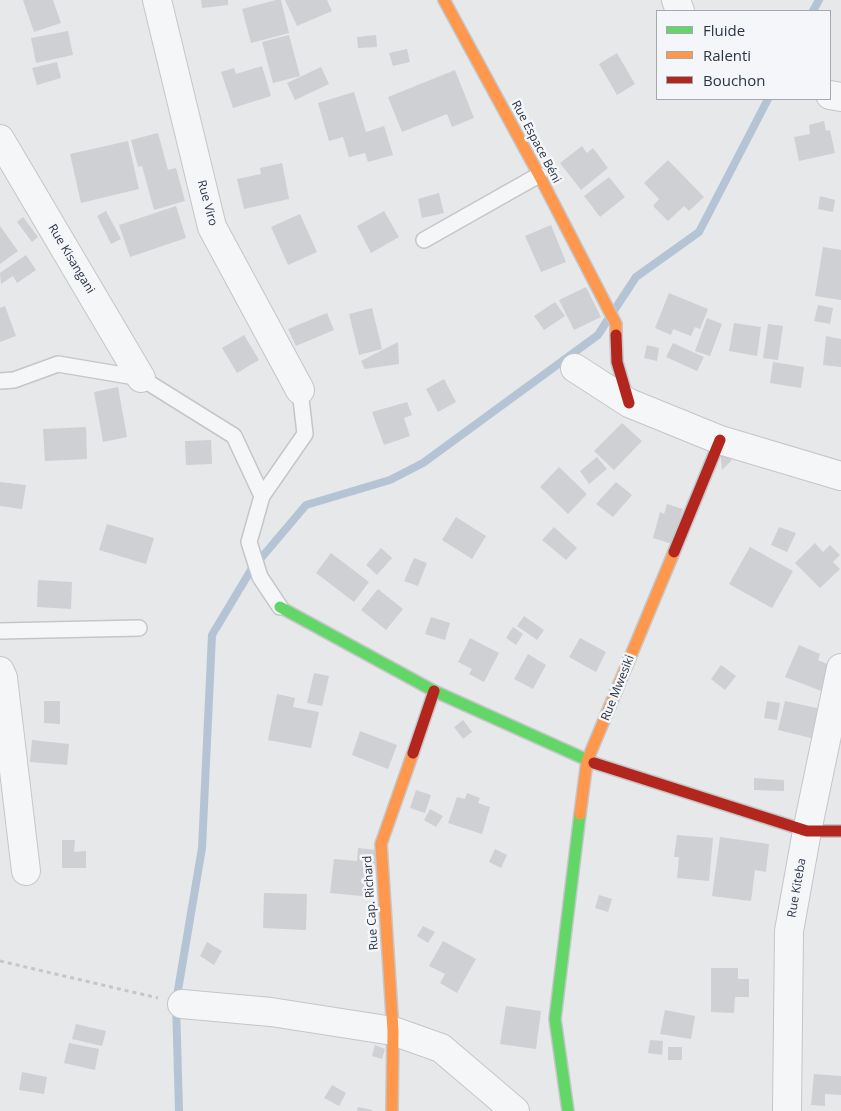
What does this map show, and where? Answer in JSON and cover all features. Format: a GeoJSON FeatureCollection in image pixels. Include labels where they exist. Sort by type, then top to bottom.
{"type":"FeatureCollection","features":[{"type":"Feature","properties":{"kind":"street","name":"Rue Viro"},"geometry":{"type":"LineString","coordinates":[[157,0],[212,227],[300,390]]}},
{"type":"Feature","properties":{"kind":"street","name":"Rue Espace Béni"},"geometry":{"type":"LineString","coordinates":[[444,0],[539,175],[616,324],[617,362],[629,403]]}},
{"type":"Feature","properties":{"kind":"street","name":"Rue Kisangani"},"geometry":{"type":"LineString","coordinates":[[0,139],[141,378]]}},
{"type":"Feature","properties":{"kind":"street"},"geometry":{"type":"LineString","coordinates":[[575,368],[629,403],[720,440],[841,476]]}},
{"type":"Feature","properties":{"kind":"street","name":"Rue Mwesiki"},"geometry":{"type":"LineString","coordinates":[[568,1111],[555,1019],[588,761],[720,440]]}},
{"type":"Feature","properties":{"kind":"street"},"geometry":{"type":"LineString","coordinates":[[280,607],[434,691],[588,761],[807,831],[841,831]]}},
{"type":"Feature","properties":{"kind":"street","name":"Rue Kiteba"},"geometry":{"type":"LineString","coordinates":[[787,1111],[789,931],[807,831],[841,668]]}},
{"type":"Feature","properties":{"kind":"street"},"geometry":{"type":"LineString","coordinates":[[1,676],[26,871]]}},
{"type":"Feature","properties":{"kind":"street","name":"Rue Cap. Richard"},"geometry":{"type":"LineString","coordinates":[[392,1111],[393,1032],[381,844],[434,691]]}},
{"type":"Feature","properties":{"kind":"street"},"geometry":{"type":"LineString","coordinates":[[182,1004],[271,1012],[393,1032],[441,1048],[515,1111]]}},
{"type":"Feature","properties":{"kind":"lane"},"geometry":{"type":"LineString","coordinates":[[424,240],[539,175]]}},
{"type":"Feature","properties":{"kind":"lane"},"geometry":{"type":"LineString","coordinates":[[0,381],[14,380],[58,364],[141,378],[234,436],[262,496]]}},
{"type":"Feature","properties":{"kind":"lane"},"geometry":{"type":"LineString","coordinates":[[280,607],[260,577],[249,542],[262,496],[305,434],[300,390]]}},
{"type":"Feature","properties":{"kind":"lane"},"geometry":{"type":"LineString","coordinates":[[0,631],[139,628]]}},
{"type":"Feature","properties":{"kind":"path"},"geometry":{"type":"LineString","coordinates":[[0,961],[182,1004]]}},
{"type":"Feature","properties":{"kind":"building"},"geometry":{"type":"Polygon","coordinates":[[[23,0],[53,0],[61,23],[34,32],[23,0]]]}},
{"type":"Feature","properties":{"kind":"building"},"geometry":{"type":"Polygon","coordinates":[[[201,0],[228,0],[228,5],[202,8],[201,0]]]}},
{"type":"Feature","properties":{"kind":"building"},"geometry":{"type":"Polygon","coordinates":[[[281,0],[289,33],[251,43],[242,9],[281,0]]]}},
{"type":"Feature","properties":{"kind":"building"},"geometry":{"type":"Polygon","coordinates":[[[285,0],[327,0],[332,11],[297,26],[285,0]]]}},
{"type":"Feature","properties":{"kind":"building"},"geometry":{"type":"Polygon","coordinates":[[[68,31],[73,55],[36,63],[31,38],[68,31]]]}},
{"type":"Feature","properties":{"kind":"building"},"geometry":{"type":"Polygon","coordinates":[[[289,35],[300,76],[273,83],[262,42],[289,35]]]}},
{"type":"Feature","properties":{"kind":"building"},"geometry":{"type":"Polygon","coordinates":[[[376,35],[377,47],[358,48],[357,37],[376,35]]]}},
{"type":"Feature","properties":{"kind":"building"},"geometry":{"type":"Polygon","coordinates":[[[407,49],[410,62],[393,66],[389,53],[407,49]]]}},
{"type":"Feature","properties":{"kind":"building"},"geometry":{"type":"Polygon","coordinates":[[[617,53],[635,84],[617,95],[599,64],[617,53]]]}},
{"type":"Feature","properties":{"kind":"building"},"geometry":{"type":"Polygon","coordinates":[[[57,62],[61,78],[37,85],[32,68],[57,62]]]}},
{"type":"Feature","properties":{"kind":"building"},"geometry":{"type":"Polygon","coordinates":[[[262,66],[271,96],[233,108],[221,72],[234,68],[236,74],[262,66]]]}},
{"type":"Feature","properties":{"kind":"building"},"geometry":{"type":"Polygon","coordinates":[[[321,67],[329,84],[295,100],[287,83],[321,67]]]}},
{"type":"Feature","properties":{"kind":"building"},"geometry":{"type":"Polygon","coordinates":[[[455,70],[474,118],[452,127],[447,114],[402,132],[388,97],[455,70]]]}},
{"type":"Feature","properties":{"kind":"building"},"geometry":{"type":"Polygon","coordinates":[[[354,92],[366,132],[384,126],[393,155],[368,162],[365,153],[349,157],[343,137],[329,141],[318,103],[354,92]]]}},
{"type":"Feature","properties":{"kind":"building"},"geometry":{"type":"Polygon","coordinates":[[[824,121],[826,131],[830,130],[835,153],[799,161],[794,137],[810,134],[809,125],[824,121]]]}},
{"type":"Feature","properties":{"kind":"building"},"geometry":{"type":"Polygon","coordinates":[[[158,133],[168,170],[176,168],[185,201],[154,210],[142,166],[138,167],[131,140],[158,133]]]}},
{"type":"Feature","properties":{"kind":"building"},"geometry":{"type":"Polygon","coordinates":[[[128,141],[139,189],[81,203],[70,154],[128,141]]]}},
{"type":"Feature","properties":{"kind":"building"},"geometry":{"type":"Polygon","coordinates":[[[582,146],[587,153],[593,148],[608,168],[581,190],[560,163],[582,146]]]}},
{"type":"Feature","properties":{"kind":"building"},"geometry":{"type":"Polygon","coordinates":[[[668,160],[704,197],[689,211],[684,206],[668,221],[653,206],[659,199],[644,183],[668,160]]]}},
{"type":"Feature","properties":{"kind":"building"},"geometry":{"type":"Polygon","coordinates":[[[282,163],[289,199],[244,209],[237,179],[261,174],[260,168],[282,163]]]}},
{"type":"Feature","properties":{"kind":"building"},"geometry":{"type":"Polygon","coordinates":[[[609,177],[625,197],[600,217],[584,196],[609,177]]]}},
{"type":"Feature","properties":{"kind":"building"},"geometry":{"type":"Polygon","coordinates":[[[439,193],[444,213],[422,218],[418,199],[439,193]]]}},
{"type":"Feature","properties":{"kind":"building"},"geometry":{"type":"Polygon","coordinates":[[[820,196],[835,200],[833,212],[818,209],[820,196]]]}},
{"type":"Feature","properties":{"kind":"building"},"geometry":{"type":"Polygon","coordinates":[[[176,206],[186,238],[130,257],[119,225],[176,206]]]}},
{"type":"Feature","properties":{"kind":"building"},"geometry":{"type":"Polygon","coordinates":[[[106,211],[121,239],[111,244],[97,216],[106,211]]]}},
{"type":"Feature","properties":{"kind":"building"},"geometry":{"type":"Polygon","coordinates":[[[384,211],[399,237],[371,253],[357,226],[384,211]]]}},
{"type":"Feature","properties":{"kind":"building"},"geometry":{"type":"Polygon","coordinates":[[[300,214],[317,252],[288,265],[271,227],[300,214]]]}},
{"type":"Feature","properties":{"kind":"building"},"geometry":{"type":"Polygon","coordinates":[[[23,217],[38,237],[32,242],[17,222],[23,217]]]}},
{"type":"Feature","properties":{"kind":"building"},"geometry":{"type":"Polygon","coordinates":[[[551,225],[566,262],[541,272],[525,236],[551,225]]]}},
{"type":"Feature","properties":{"kind":"building"},"geometry":{"type":"Polygon","coordinates":[[[0,226],[18,251],[0,264],[0,226]]]}},
{"type":"Feature","properties":{"kind":"building"},"geometry":{"type":"Polygon","coordinates":[[[823,247],[841,250],[841,300],[815,296],[823,247]]]}},
{"type":"Feature","properties":{"kind":"building"},"geometry":{"type":"Polygon","coordinates":[[[26,255],[36,270],[17,283],[13,276],[1,284],[0,273],[26,255]]]}},
{"type":"Feature","properties":{"kind":"building"},"geometry":{"type":"Polygon","coordinates":[[[586,287],[601,317],[574,330],[559,300],[586,287]]]}},
{"type":"Feature","properties":{"kind":"building"},"geometry":{"type":"Polygon","coordinates":[[[669,293],[708,309],[700,329],[695,327],[691,336],[673,329],[671,335],[655,328],[669,293]]]}},
{"type":"Feature","properties":{"kind":"building"},"geometry":{"type":"Polygon","coordinates":[[[555,302],[565,316],[544,330],[534,316],[555,302]]]}},
{"type":"Feature","properties":{"kind":"building"},"geometry":{"type":"Polygon","coordinates":[[[818,305],[833,308],[830,324],[814,321],[818,305]]]}},
{"type":"Feature","properties":{"kind":"building"},"geometry":{"type":"Polygon","coordinates":[[[5,306],[16,336],[0,342],[0,308],[5,306]]]}},
{"type":"Feature","properties":{"kind":"building"},"geometry":{"type":"Polygon","coordinates":[[[372,308],[382,349],[359,355],[349,314],[372,308]]]}},
{"type":"Feature","properties":{"kind":"building"},"geometry":{"type":"Polygon","coordinates":[[[327,313],[334,330],[296,346],[288,329],[327,313]]]}},
{"type":"Feature","properties":{"kind":"building"},"geometry":{"type":"Polygon","coordinates":[[[707,318],[722,324],[710,356],[695,351],[707,318]]]}},
{"type":"Feature","properties":{"kind":"building"},"geometry":{"type":"Polygon","coordinates":[[[734,323],[761,327],[757,356],[729,351],[734,323]]]}},
{"type":"Feature","properties":{"kind":"building"},"geometry":{"type":"Polygon","coordinates":[[[768,324],[783,326],[778,360],[763,358],[768,324]]]}},
{"type":"Feature","properties":{"kind":"building"},"geometry":{"type":"Polygon","coordinates":[[[244,335],[259,360],[237,373],[222,348],[244,335]]]}},
{"type":"Feature","properties":{"kind":"building"},"geometry":{"type":"Polygon","coordinates":[[[826,336],[841,339],[841,367],[823,365],[826,336]]]}},
{"type":"Feature","properties":{"kind":"building"},"geometry":{"type":"Polygon","coordinates":[[[398,342],[399,364],[365,369],[361,361],[398,342]]]}},
{"type":"Feature","properties":{"kind":"building"},"geometry":{"type":"Polygon","coordinates":[[[673,343],[704,357],[697,371],[666,357],[673,343]]]}},
{"type":"Feature","properties":{"kind":"building"},"geometry":{"type":"Polygon","coordinates":[[[647,345],[659,348],[657,361],[644,358],[647,345]]]}},
{"type":"Feature","properties":{"kind":"building"},"geometry":{"type":"Polygon","coordinates":[[[773,362],[804,367],[801,388],[770,383],[773,362]]]}},
{"type":"Feature","properties":{"kind":"building"},"geometry":{"type":"Polygon","coordinates":[[[444,379],[456,402],[438,412],[426,389],[444,379]]]}},
{"type":"Feature","properties":{"kind":"building"},"geometry":{"type":"Polygon","coordinates":[[[118,387],[127,437],[103,442],[94,392],[118,387]]]}},
{"type":"Feature","properties":{"kind":"building"},"geometry":{"type":"Polygon","coordinates":[[[407,402],[412,415],[404,418],[410,436],[384,445],[372,412],[407,402]]]}},
{"type":"Feature","properties":{"kind":"building"},"geometry":{"type":"Polygon","coordinates":[[[622,423],[642,441],[614,470],[594,451],[622,423]]]}},
{"type":"Feature","properties":{"kind":"building"},"geometry":{"type":"Polygon","coordinates":[[[86,427],[87,459],[45,461],[43,429],[86,427]]]}},
{"type":"Feature","properties":{"kind":"building"},"geometry":{"type":"Polygon","coordinates":[[[211,440],[212,464],[186,465],[185,441],[211,440]]]}},
{"type":"Feature","properties":{"kind":"building"},"geometry":{"type":"Polygon","coordinates":[[[720,449],[732,460],[722,470],[720,449]]]}},
{"type":"Feature","properties":{"kind":"building"},"geometry":{"type":"Polygon","coordinates":[[[597,457],[607,469],[589,484],[580,471],[597,457]]]}},
{"type":"Feature","properties":{"kind":"building"},"geometry":{"type":"Polygon","coordinates":[[[559,467],[587,494],[568,514],[540,487],[559,467]]]}},
{"type":"Feature","properties":{"kind":"building"},"geometry":{"type":"Polygon","coordinates":[[[0,482],[26,485],[22,509],[0,506],[0,482]]]}},
{"type":"Feature","properties":{"kind":"building"},"geometry":{"type":"Polygon","coordinates":[[[616,482],[632,495],[613,517],[596,504],[616,482]]]}},
{"type":"Feature","properties":{"kind":"building"},"geometry":{"type":"Polygon","coordinates":[[[667,504],[683,509],[672,544],[653,538],[660,512],[664,514],[667,504]]]}},
{"type":"Feature","properties":{"kind":"building"},"geometry":{"type":"Polygon","coordinates":[[[456,517],[486,536],[472,559],[442,540],[456,517]]]}},
{"type":"Feature","properties":{"kind":"building"},"geometry":{"type":"Polygon","coordinates":[[[107,524],[154,538],[146,564],[99,550],[107,524]]]}},
{"type":"Feature","properties":{"kind":"building"},"geometry":{"type":"Polygon","coordinates":[[[554,527],[577,548],[566,560],[542,540],[554,527]]]}},
{"type":"Feature","properties":{"kind":"building"},"geometry":{"type":"Polygon","coordinates":[[[779,527],[796,533],[787,552],[771,545],[779,527]]]}},
{"type":"Feature","properties":{"kind":"building"},"geometry":{"type":"Polygon","coordinates":[[[815,543],[823,552],[830,545],[840,555],[833,562],[840,569],[820,588],[795,563],[815,543]]]}},
{"type":"Feature","properties":{"kind":"building"},"geometry":{"type":"Polygon","coordinates":[[[750,547],[793,571],[772,608],[729,584],[750,547]]]}},
{"type":"Feature","properties":{"kind":"building"},"geometry":{"type":"Polygon","coordinates":[[[381,548],[392,558],[377,575],[366,565],[381,548]]]}},
{"type":"Feature","properties":{"kind":"building"},"geometry":{"type":"Polygon","coordinates":[[[331,553],[369,582],[354,602],[316,573],[331,553]]]}},
{"type":"Feature","properties":{"kind":"building"},"geometry":{"type":"Polygon","coordinates":[[[414,558],[427,563],[418,586],[404,581],[414,558]]]}},
{"type":"Feature","properties":{"kind":"building"},"geometry":{"type":"Polygon","coordinates":[[[38,580],[72,582],[71,609],[37,607],[38,580]]]}},
{"type":"Feature","properties":{"kind":"building"},"geometry":{"type":"Polygon","coordinates":[[[378,589],[403,609],[386,630],[361,610],[378,589]]]}},
{"type":"Feature","properties":{"kind":"building"},"geometry":{"type":"Polygon","coordinates":[[[524,616],[544,630],[537,640],[517,626],[524,616]]]}},
{"type":"Feature","properties":{"kind":"building"},"geometry":{"type":"Polygon","coordinates":[[[431,617],[450,623],[445,640],[425,634],[431,617]]]}},
{"type":"Feature","properties":{"kind":"building"},"geometry":{"type":"Polygon","coordinates":[[[513,627],[523,634],[516,645],[506,638],[513,627]]]}},
{"type":"Feature","properties":{"kind":"building"},"geometry":{"type":"Polygon","coordinates":[[[470,638],[499,653],[484,682],[469,674],[472,669],[458,662],[470,638]]]}},
{"type":"Feature","properties":{"kind":"building"},"geometry":{"type":"Polygon","coordinates":[[[580,638],[606,652],[596,672],[569,657],[580,638]]]}},
{"type":"Feature","properties":{"kind":"building"},"geometry":{"type":"Polygon","coordinates":[[[799,645],[820,654],[818,660],[834,667],[824,692],[785,677],[799,645]]]}},
{"type":"Feature","properties":{"kind":"building"},"geometry":{"type":"Polygon","coordinates":[[[528,654],[546,665],[533,689],[514,679],[528,654]]]}},
{"type":"Feature","properties":{"kind":"building"},"geometry":{"type":"Polygon","coordinates":[[[721,665],[736,676],[725,690],[711,679],[721,665]]]}},
{"type":"Feature","properties":{"kind":"building"},"geometry":{"type":"Polygon","coordinates":[[[314,673],[329,676],[322,706],[307,703],[314,673]]]}},
{"type":"Feature","properties":{"kind":"building"},"geometry":{"type":"Polygon","coordinates":[[[277,694],[295,698],[293,707],[319,712],[311,748],[268,740],[277,694]]]}},
{"type":"Feature","properties":{"kind":"building"},"geometry":{"type":"Polygon","coordinates":[[[44,701],[60,701],[60,724],[44,723],[44,701]]]}},
{"type":"Feature","properties":{"kind":"building"},"geometry":{"type":"Polygon","coordinates":[[[767,701],[780,703],[777,720],[764,718],[767,701]]]}},
{"type":"Feature","properties":{"kind":"building"},"geometry":{"type":"Polygon","coordinates":[[[785,701],[830,711],[823,741],[778,730],[785,701]]]}},
{"type":"Feature","properties":{"kind":"building"},"geometry":{"type":"Polygon","coordinates":[[[463,720],[472,732],[463,739],[454,727],[463,720]]]}},
{"type":"Feature","properties":{"kind":"building"},"geometry":{"type":"Polygon","coordinates":[[[360,731],[397,745],[388,769],[352,755],[360,731]]]}},
{"type":"Feature","properties":{"kind":"building"},"geometry":{"type":"Polygon","coordinates":[[[32,740],[69,744],[67,765],[30,762],[32,740]]]}},
{"type":"Feature","properties":{"kind":"building"},"geometry":{"type":"Polygon","coordinates":[[[754,778],[784,780],[784,791],[754,790],[754,778]]]}},
{"type":"Feature","properties":{"kind":"building"},"geometry":{"type":"Polygon","coordinates":[[[416,790],[431,795],[425,813],[410,808],[416,790]]]}},
{"type":"Feature","properties":{"kind":"building"},"geometry":{"type":"Polygon","coordinates":[[[467,793],[480,798],[478,803],[490,807],[482,834],[448,823],[457,797],[465,799],[467,793]]]}},
{"type":"Feature","properties":{"kind":"building"},"geometry":{"type":"Polygon","coordinates":[[[430,809],[443,816],[436,827],[424,820],[430,809]]]}},
{"type":"Feature","properties":{"kind":"building"},"geometry":{"type":"Polygon","coordinates":[[[677,835],[713,838],[709,881],[677,878],[679,857],[674,857],[677,835]]]}},
{"type":"Feature","properties":{"kind":"building"},"geometry":{"type":"Polygon","coordinates":[[[720,837],[769,844],[766,872],[755,870],[751,901],[712,896],[720,837]]]}},
{"type":"Feature","properties":{"kind":"building"},"geometry":{"type":"Polygon","coordinates":[[[62,840],[75,840],[74,852],[86,851],[86,868],[62,868],[62,840]]]}},
{"type":"Feature","properties":{"kind":"building"},"geometry":{"type":"Polygon","coordinates":[[[358,848],[376,850],[372,897],[330,893],[334,859],[357,861],[358,848]]]}},
{"type":"Feature","properties":{"kind":"building"},"geometry":{"type":"Polygon","coordinates":[[[495,849],[507,855],[501,868],[489,862],[495,849]]]}},
{"type":"Feature","properties":{"kind":"building"},"geometry":{"type":"Polygon","coordinates":[[[264,893],[307,894],[306,930],[263,928],[264,893]]]}},
{"type":"Feature","properties":{"kind":"building"},"geometry":{"type":"Polygon","coordinates":[[[599,895],[612,899],[608,912],[595,908],[599,895]]]}},
{"type":"Feature","properties":{"kind":"building"},"geometry":{"type":"Polygon","coordinates":[[[423,926],[435,932],[428,943],[417,936],[423,926]]]}},
{"type":"Feature","properties":{"kind":"building"},"geometry":{"type":"Polygon","coordinates":[[[443,941],[476,959],[457,993],[440,983],[445,974],[429,966],[443,941]]]}},
{"type":"Feature","properties":{"kind":"building"},"geometry":{"type":"Polygon","coordinates":[[[207,942],[222,951],[214,965],[200,956],[207,942]]]}},
{"type":"Feature","properties":{"kind":"building"},"geometry":{"type":"Polygon","coordinates":[[[711,968],[738,968],[738,979],[749,979],[749,997],[735,997],[734,1013],[711,1012],[711,968]]]}},
{"type":"Feature","properties":{"kind":"building"},"geometry":{"type":"Polygon","coordinates":[[[506,1006],[541,1011],[536,1049],[500,1044],[506,1006]]]}},
{"type":"Feature","properties":{"kind":"building"},"geometry":{"type":"Polygon","coordinates":[[[665,1010],[695,1016],[691,1039],[660,1034],[665,1010]]]}},
{"type":"Feature","properties":{"kind":"building"},"geometry":{"type":"Polygon","coordinates":[[[76,1024],[106,1031],[102,1046],[72,1039],[76,1024]]]}},
{"type":"Feature","properties":{"kind":"building"},"geometry":{"type":"Polygon","coordinates":[[[650,1040],[663,1041],[662,1055],[648,1053],[650,1040]]]}},
{"type":"Feature","properties":{"kind":"building"},"geometry":{"type":"Polygon","coordinates":[[[69,1043],[99,1049],[95,1070],[64,1063],[69,1043]]]}},
{"type":"Feature","properties":{"kind":"building"},"geometry":{"type":"Polygon","coordinates":[[[375,1045],[385,1049],[382,1059],[372,1056],[375,1045]]]}},
{"type":"Feature","properties":{"kind":"building"},"geometry":{"type":"Polygon","coordinates":[[[668,1047],[682,1047],[682,1060],[668,1060],[668,1047]]]}},
{"type":"Feature","properties":{"kind":"building"},"geometry":{"type":"Polygon","coordinates":[[[22,1072],[47,1077],[44,1094],[19,1090],[22,1072]]]}},
{"type":"Feature","properties":{"kind":"building"},"geometry":{"type":"Polygon","coordinates":[[[814,1074],[841,1076],[841,1095],[825,1094],[825,1106],[811,1105],[814,1074]]]}},
{"type":"Feature","properties":{"kind":"building"},"geometry":{"type":"Polygon","coordinates":[[[332,1085],[346,1093],[339,1106],[324,1098],[332,1085]]]}},
{"type":"Feature","properties":{"kind":"building"},"geometry":{"type":"Polygon","coordinates":[[[358,1107],[372,1110],[372,1111],[357,1111],[358,1107]]]}},
{"type":"Feature","properties":{"kind":"waterway"},"geometry":{"type":"LineString","coordinates":[[814,10],[819,0]]}},
{"type":"Feature","properties":{"kind":"waterway"},"geometry":{"type":"LineString","coordinates":[[615,309],[636,277],[699,232],[767,100]]}},
{"type":"Feature","properties":{"kind":"waterway"},"geometry":{"type":"LineString","coordinates":[[179,1111],[176,1002],[202,848],[212,635],[251,570],[306,505],[390,480],[423,463],[598,335],[607,321]]}},
{"type":"Feature","properties":{"kind":"traffic: fast"},"geometry":{"type":"LineString","coordinates":[[280,607],[434,691],[594,763]]}},
{"type":"Feature","properties":{"kind":"traffic: fast"},"geometry":{"type":"LineString","coordinates":[[568,1111],[555,1019],[580,814]]}},
{"type":"Feature","properties":{"kind":"traffic: slow"},"geometry":{"type":"LineString","coordinates":[[444,0],[539,175],[616,324],[616,335]]}},
{"type":"Feature","properties":{"kind":"traffic: slow"},"geometry":{"type":"LineString","coordinates":[[580,814],[587,761],[674,552]]}},
{"type":"Feature","properties":{"kind":"traffic: slow"},"geometry":{"type":"LineString","coordinates":[[392,1111],[393,1031],[381,844],[413,753]]}},
{"type":"Feature","properties":{"kind":"traffic: jam"},"geometry":{"type":"LineString","coordinates":[[616,335],[617,362],[629,403]]}},
{"type":"Feature","properties":{"kind":"traffic: jam"},"geometry":{"type":"LineString","coordinates":[[674,552],[720,440]]}},
{"type":"Feature","properties":{"kind":"traffic: jam"},"geometry":{"type":"LineString","coordinates":[[413,753],[434,691]]}},
{"type":"Feature","properties":{"kind":"traffic: jam"},"geometry":{"type":"LineString","coordinates":[[594,763],[807,831],[841,831]]}}]}
